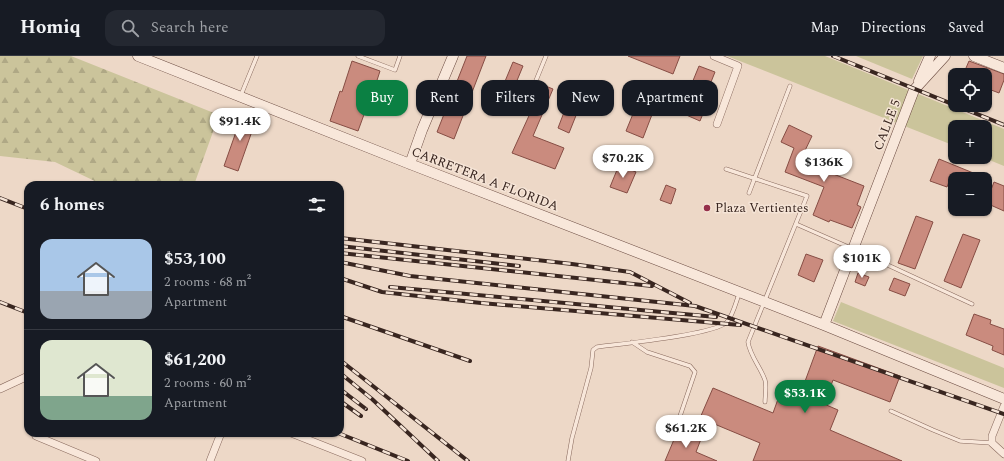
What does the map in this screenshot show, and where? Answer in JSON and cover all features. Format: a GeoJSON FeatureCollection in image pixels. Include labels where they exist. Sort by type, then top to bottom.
{"type":"FeatureCollection","features":[{"type":"Feature","properties":{"kind":"main road","name":"CARRETERA A FLORIDA"},"geometry":{"type":"LineString","coordinates":[[138,56],[240,98],[739,293],[764,301],[1004,399]]}},
{"type":"Feature","properties":{"kind":"main road"},"geometry":{"type":"LineString","coordinates":[[410,164],[422,130],[453,56]]}},
{"type":"Feature","properties":{"kind":"main road"},"geometry":{"type":"LineString","coordinates":[[914,90],[930,56]]}},
{"type":"Feature","properties":{"kind":"main road","name":"CALLE 5"},"geometry":{"type":"LineString","coordinates":[[824,325],[914,90],[946,56]]}},
{"type":"Feature","properties":{"kind":"main road"},"geometry":{"type":"LineString","coordinates":[[974,56],[1004,68]]}},
{"type":"Feature","properties":{"kind":"street"},"geometry":{"type":"LineString","coordinates":[[714,56],[738,66],[717,124]]}},
{"type":"Feature","properties":{"kind":"street"},"geometry":{"type":"LineString","coordinates":[[0,389],[24,378]]}},
{"type":"Feature","properties":{"kind":"street"},"geometry":{"type":"LineString","coordinates":[[1004,406],[992,436],[992,442],[1004,454]]}},
{"type":"Feature","properties":{"kind":"street"},"geometry":{"type":"LineString","coordinates":[[38,437],[96,461]]}},
{"type":"Feature","properties":{"kind":"street"},"geometry":{"type":"LineString","coordinates":[[210,461],[219,437]]}},
{"type":"Feature","properties":{"kind":"street"},"geometry":{"type":"LineString","coordinates":[[301,437],[362,461]]}},
{"type":"Feature","properties":{"kind":"lane"},"geometry":{"type":"LineString","coordinates":[[240,98],[257,56]]}},
{"type":"Feature","properties":{"kind":"lane"},"geometry":{"type":"LineString","coordinates":[[358,56],[394,70],[400,56]]}},
{"type":"Feature","properties":{"kind":"lane"},"geometry":{"type":"LineString","coordinates":[[536,80],[546,56]]}},
{"type":"Feature","properties":{"kind":"lane"},"geometry":{"type":"LineString","coordinates":[[749,193],[790,86]]}},
{"type":"Feature","properties":{"kind":"lane"},"geometry":{"type":"LineString","coordinates":[[726,169],[807,196],[748,342],[749,351],[765,381],[765,402]]}},
{"type":"Feature","properties":{"kind":"lane"},"geometry":{"type":"LineString","coordinates":[[796,224],[853,248],[972,304]]}},
{"type":"Feature","properties":{"kind":"lane"},"geometry":{"type":"LineString","coordinates":[[568,461],[572,438],[591,368],[593,350],[597,347],[688,335],[716,328],[728,321],[739,293]]}},
{"type":"Feature","properties":{"kind":"lane"},"geometry":{"type":"LineString","coordinates":[[632,342],[647,352],[690,366],[695,372],[680,419]]}},
{"type":"Feature","properties":{"kind":"lane"},"geometry":{"type":"LineString","coordinates":[[891,411],[960,441],[992,442]]}},
{"type":"Feature","properties":{"kind":"green space"},"geometry":{"type":"Polygon","coordinates":[[[0,56],[71,56],[219,115],[195,181],[95,181],[55,162],[0,156],[0,56]]]}},
{"type":"Feature","properties":{"kind":"green space"},"geometry":{"type":"Polygon","coordinates":[[[727,56],[825,56],[948,106],[948,112],[962,112],[982,120],[948,120],[948,143],[727,56]]]}},
{"type":"Feature","properties":{"kind":"green space"},"geometry":{"type":"Polygon","coordinates":[[[856,56],[923,56],[912,79],[856,56]]]}},
{"type":"Feature","properties":{"kind":"green space"},"geometry":{"type":"Polygon","coordinates":[[[992,124],[1004,129],[1004,166],[992,161],[992,124]]]}},
{"type":"Feature","properties":{"kind":"green space"},"geometry":{"type":"Polygon","coordinates":[[[841,302],[1004,368],[1004,388],[833,321],[841,302]]]}},
{"type":"Feature","properties":{"kind":"building"},"geometry":{"type":"Polygon","coordinates":[[[467,56],[486,56],[473,90],[473,80],[458,80],[467,56]]]}},
{"type":"Feature","properties":{"kind":"building"},"geometry":{"type":"Polygon","coordinates":[[[628,56],[680,56],[673,74],[628,56]]]}},
{"type":"Feature","properties":{"kind":"building"},"geometry":{"type":"Polygon","coordinates":[[[352,61],[380,71],[377,80],[356,80],[356,116],[363,116],[358,131],[330,121],[340,91],[342,92],[352,61]]]}},
{"type":"Feature","properties":{"kind":"building"},"geometry":{"type":"Polygon","coordinates":[[[969,61],[988,68],[966,68],[969,61]]]}},
{"type":"Feature","properties":{"kind":"building"},"geometry":{"type":"Polygon","coordinates":[[[513,62],[523,66],[517,80],[506,80],[513,62]]]}},
{"type":"Feature","properties":{"kind":"building"},"geometry":{"type":"Polygon","coordinates":[[[699,66],[715,72],[712,80],[693,80],[699,66]]]}},
{"type":"Feature","properties":{"kind":"building"},"geometry":{"type":"Polygon","coordinates":[[[992,70],[1004,74],[1004,80],[999,93],[992,90],[992,70]]]}},
{"type":"Feature","properties":{"kind":"building"},"geometry":{"type":"Polygon","coordinates":[[[549,87],[553,89],[549,98],[549,87]]]}},
{"type":"Feature","properties":{"kind":"building"},"geometry":{"type":"Polygon","coordinates":[[[243,112],[257,117],[238,171],[224,166],[243,112]]]}},
{"type":"Feature","properties":{"kind":"building"},"geometry":{"type":"Polygon","coordinates":[[[443,116],[463,116],[454,139],[437,132],[443,116]]]}},
{"type":"Feature","properties":{"kind":"building"},"geometry":{"type":"Polygon","coordinates":[[[529,116],[542,116],[533,136],[564,148],[555,169],[512,153],[529,116]]]}},
{"type":"Feature","properties":{"kind":"building"},"geometry":{"type":"Polygon","coordinates":[[[563,116],[576,116],[569,133],[558,128],[563,116]]]}},
{"type":"Feature","properties":{"kind":"building"},"geometry":{"type":"Polygon","coordinates":[[[632,116],[651,116],[643,138],[626,131],[632,116]]]}},
{"type":"Feature","properties":{"kind":"building"},"geometry":{"type":"Polygon","coordinates":[[[689,116],[702,116],[700,121],[689,116]]]}},
{"type":"Feature","properties":{"kind":"building"},"geometry":{"type":"Polygon","coordinates":[[[789,125],[812,136],[800,161],[864,186],[857,205],[861,207],[852,228],[830,220],[829,222],[813,215],[824,187],[785,172],[794,148],[781,142],[789,125]]]}},
{"type":"Feature","properties":{"kind":"building"},"geometry":{"type":"Polygon","coordinates":[[[939,159],[948,164],[971,172],[948,172],[947,187],[930,181],[939,159]]]}},
{"type":"Feature","properties":{"kind":"building"},"geometry":{"type":"Polygon","coordinates":[[[619,165],[636,172],[627,193],[610,187],[619,165]]]}},
{"type":"Feature","properties":{"kind":"building"},"geometry":{"type":"Polygon","coordinates":[[[994,182],[1004,186],[1004,211],[992,206],[992,187],[994,182]]]}},
{"type":"Feature","properties":{"kind":"building"},"geometry":{"type":"Polygon","coordinates":[[[666,185],[676,189],[671,204],[660,200],[666,185]]]}},
{"type":"Feature","properties":{"kind":"building"},"geometry":{"type":"Polygon","coordinates":[[[916,216],[933,222],[915,269],[898,263],[916,216]]]}},
{"type":"Feature","properties":{"kind":"building"},"geometry":{"type":"Polygon","coordinates":[[[963,234],[980,240],[961,288],[944,281],[963,234]]]}},
{"type":"Feature","properties":{"kind":"building"},"geometry":{"type":"Polygon","coordinates":[[[806,254],[823,260],[814,282],[798,275],[806,254]]]}},
{"type":"Feature","properties":{"kind":"building"},"geometry":{"type":"Polygon","coordinates":[[[858,273],[869,277],[865,286],[855,282],[858,273]]]}},
{"type":"Feature","properties":{"kind":"building"},"geometry":{"type":"Polygon","coordinates":[[[894,278],[910,284],[905,296],[889,290],[894,278]]]}},
{"type":"Feature","properties":{"kind":"building"},"geometry":{"type":"Polygon","coordinates":[[[974,314],[991,320],[990,324],[1004,329],[1004,355],[992,350],[993,346],[966,335],[974,314]]]}},
{"type":"Feature","properties":{"kind":"building"},"geometry":{"type":"Polygon","coordinates":[[[818,346],[900,376],[890,402],[833,380],[824,404],[838,410],[830,430],[902,461],[753,461],[760,443],[700,418],[713,388],[773,413],[782,388],[800,395],[818,346]]]}},
{"type":"Feature","properties":{"kind":"building"},"geometry":{"type":"Polygon","coordinates":[[[678,430],[701,439],[696,452],[717,461],[665,461],[678,430]]]}},
{"type":"Feature","properties":{"kind":"railway"},"geometry":{"type":"LineString","coordinates":[[833,56],[1004,125]]}},
{"type":"Feature","properties":{"kind":"railway"},"geometry":{"type":"LineString","coordinates":[[0,198],[24,207]]}},
{"type":"Feature","properties":{"kind":"railway"},"geometry":{"type":"LineString","coordinates":[[344,238],[630,272],[690,303]]}},
{"type":"Feature","properties":{"kind":"railway"},"geometry":{"type":"LineString","coordinates":[[344,246],[519,266]]}},
{"type":"Feature","properties":{"kind":"railway"},"geometry":{"type":"LineString","coordinates":[[344,253],[652,286]]}},
{"type":"Feature","properties":{"kind":"railway"},"geometry":{"type":"LineString","coordinates":[[344,263],[410,276],[695,306],[1004,414]]}},
{"type":"Feature","properties":{"kind":"railway"},"geometry":{"type":"LineString","coordinates":[[344,279],[382,292],[481,303],[740,325]]}},
{"type":"Feature","properties":{"kind":"railway"},"geometry":{"type":"LineString","coordinates":[[390,287],[716,317]]}},
{"type":"Feature","properties":{"kind":"railway"},"geometry":{"type":"LineString","coordinates":[[0,302],[24,311]]}},
{"type":"Feature","properties":{"kind":"railway"},"geometry":{"type":"LineString","coordinates":[[344,317],[470,361]]}},
{"type":"Feature","properties":{"kind":"railway"},"geometry":{"type":"LineString","coordinates":[[344,363],[468,461]]}},
{"type":"Feature","properties":{"kind":"railway"},"geometry":{"type":"LineString","coordinates":[[344,376],[372,399],[438,461]]}},
{"type":"Feature","properties":{"kind":"railway"},"geometry":{"type":"LineString","coordinates":[[344,392],[366,409]]}},
{"type":"Feature","properties":{"kind":"railway"},"geometry":{"type":"LineString","coordinates":[[344,404],[361,416]]}},
{"type":"Feature","properties":{"kind":"railway"},"geometry":{"type":"LineString","coordinates":[[344,435],[408,461]]}},
{"type":"Feature","properties":{"kind":"place","name":"Plaza Vertientes"},"geometry":{"type":"Point","coordinates":[707,208]}}]}
